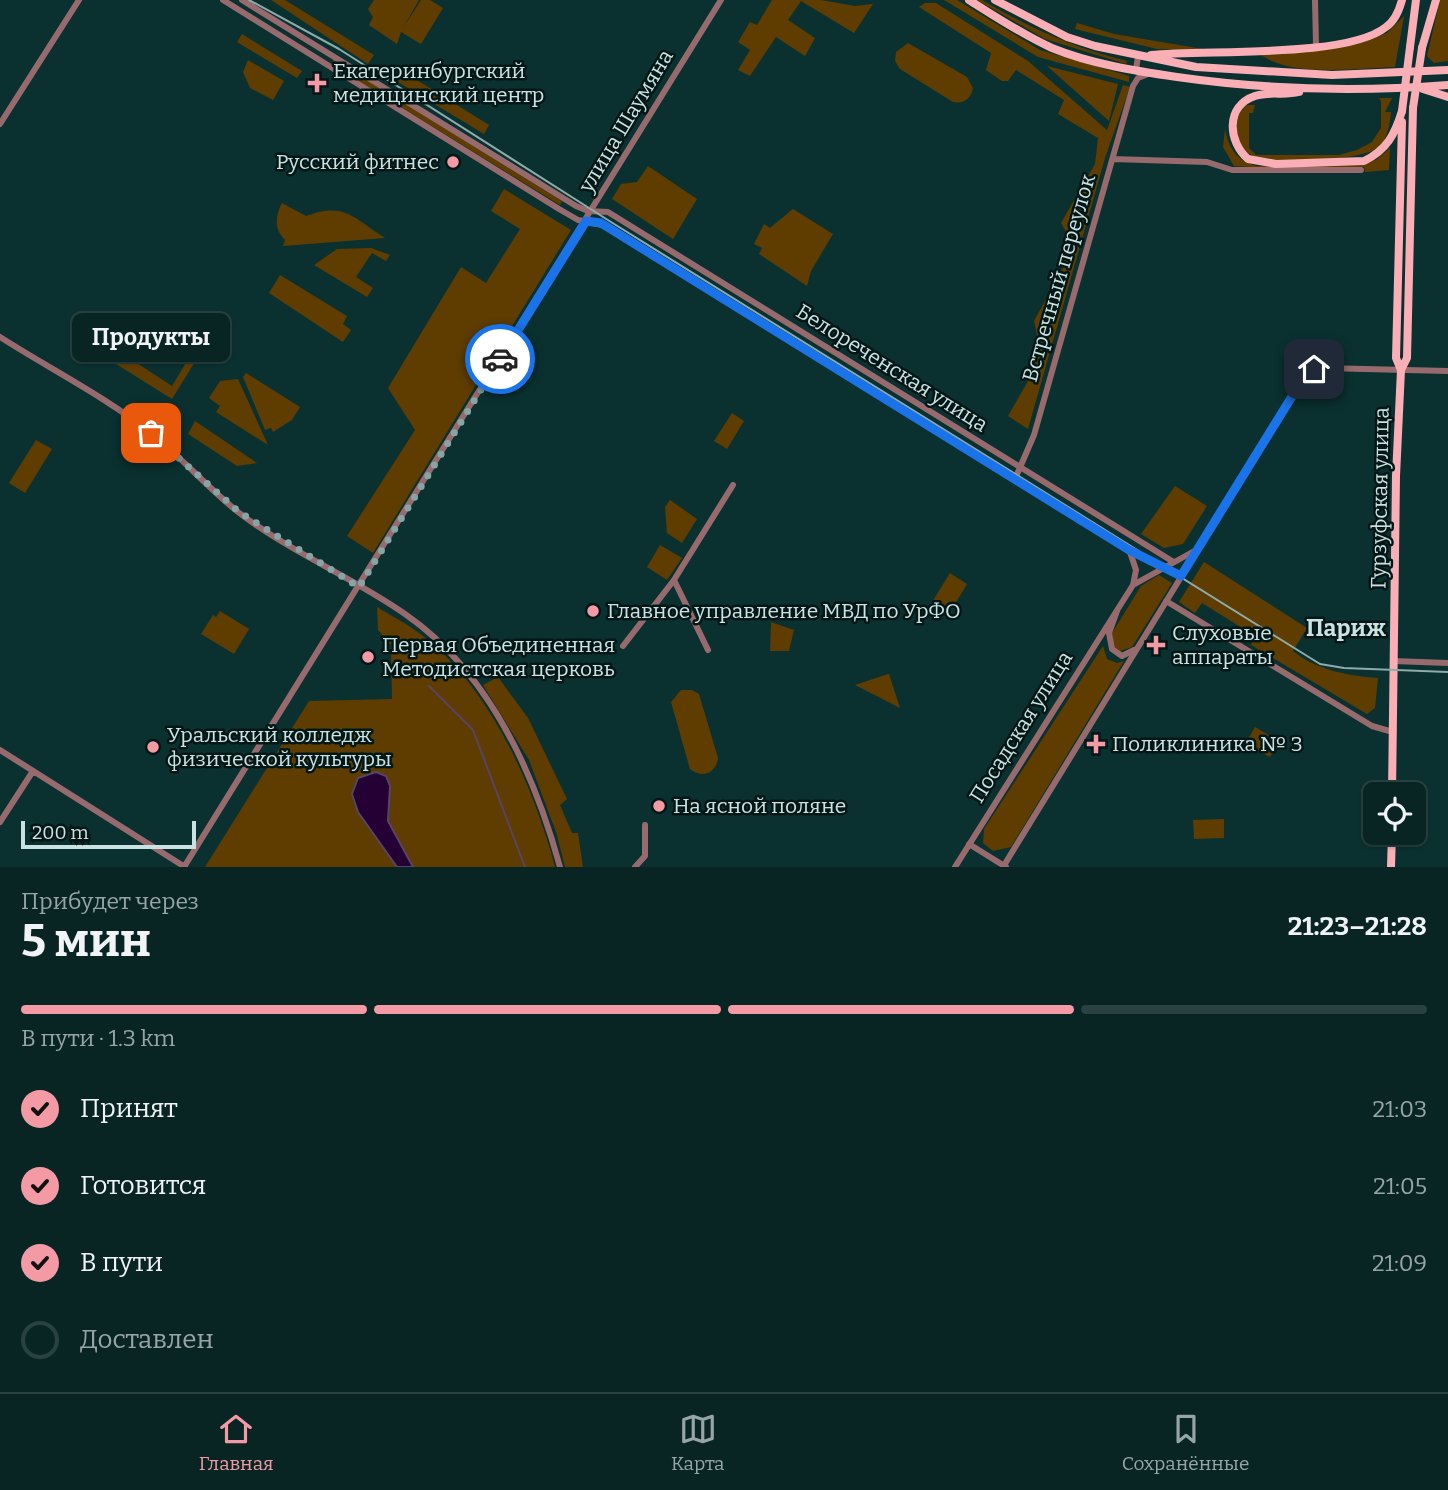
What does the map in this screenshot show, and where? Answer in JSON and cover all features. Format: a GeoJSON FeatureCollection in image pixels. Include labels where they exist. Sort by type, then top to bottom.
{"type":"FeatureCollection","features":[{"type":"Feature","properties":{"kind":"main road"},"geometry":{"type":"LineString","coordinates":[[969,0],[1024,34],[1055,49],[1156,74],[1244,86],[1309,90],[1448,85]]}},
{"type":"Feature","properties":{"kind":"main road"},"geometry":{"type":"LineString","coordinates":[[995,0],[1067,37],[1140,56],[1230,71],[1395,74],[1446,70]]}},
{"type":"Feature","properties":{"kind":"main road"},"geometry":{"type":"LineString","coordinates":[[1140,56],[1239,53],[1352,41],[1379,32],[1394,20],[1402,0]]}},
{"type":"Feature","properties":{"kind":"main road","name":"Гурзуфская улица"},"geometry":{"type":"LineString","coordinates":[[1401,370],[1396,358],[1402,111],[1416,0]]}},
{"type":"Feature","properties":{"kind":"main road"},"geometry":{"type":"LineString","coordinates":[[1422,48],[1430,0]]}},
{"type":"Feature","properties":{"kind":"main road"},"geometry":{"type":"LineString","coordinates":[[1422,48],[1436,0]]}},
{"type":"Feature","properties":{"kind":"main road","name":"Гурзуфская улица"},"geometry":{"type":"LineString","coordinates":[[1392,782],[1401,370],[1406,358],[1413,108],[1422,48]]}},
{"type":"Feature","properties":{"kind":"main road"},"geometry":{"type":"LineString","coordinates":[[1417,88],[1448,97]]}},
{"type":"Feature","properties":{"kind":"main road"},"geometry":{"type":"LineString","coordinates":[[1309,90],[1289,94],[1261,94],[1244,102],[1231,127],[1235,144],[1242,154],[1259,163],[1364,161],[1376,155],[1394,135],[1402,111]]}},
{"type":"Feature","properties":{"kind":"main road"},"geometry":{"type":"LineString","coordinates":[[1391,867],[1392,845]]}},
{"type":"Feature","properties":{"kind":"street"},"geometry":{"type":"LineString","coordinates":[[0,124],[79,0]]}},
{"type":"Feature","properties":{"kind":"street","name":"Белореченская улица"},"geometry":{"type":"LineString","coordinates":[[223,0],[559,209],[586,221],[601,223],[631,240],[1129,550]]}},
{"type":"Feature","properties":{"kind":"street","name":"Белореченская улица"},"geometry":{"type":"LineString","coordinates":[[242,0],[576,206],[591,212],[608,212],[1172,561]]}},
{"type":"Feature","properties":{"kind":"street","name":"улица Шаумяна"},"geometry":{"type":"LineString","coordinates":[[184,867],[721,0]]}},
{"type":"Feature","properties":{"kind":"street"},"geometry":{"type":"LineString","coordinates":[[1315,0],[1316,45]]}},
{"type":"Feature","properties":{"kind":"street"},"geometry":{"type":"LineString","coordinates":[[1136,70],[1140,56]]}},
{"type":"Feature","properties":{"kind":"street"},"geometry":{"type":"LineString","coordinates":[[1122,67],[1130,74],[1133,86]]}},
{"type":"Feature","properties":{"kind":"street"},"geometry":{"type":"LineString","coordinates":[[1133,86],[1143,75],[1156,74]]}},
{"type":"Feature","properties":{"kind":"street","name":"Встречный переулок"},"geometry":{"type":"LineString","coordinates":[[1015,480],[1021,469],[1133,86]]}},
{"type":"Feature","properties":{"kind":"street"},"geometry":{"type":"LineString","coordinates":[[1113,159],[1207,162],[1232,170],[1361,170]]}},
{"type":"Feature","properties":{"kind":"street"},"geometry":{"type":"LineString","coordinates":[[0,337],[151,433],[239,512],[407,615],[429,634],[478,687],[523,763],[539,799],[559,867]]}},
{"type":"Feature","properties":{"kind":"street","name":"Посадская улица"},"geometry":{"type":"LineString","coordinates":[[1004,866],[1307,372],[1323,368],[1448,370]]}},
{"type":"Feature","properties":{"kind":"street"},"geometry":{"type":"LineString","coordinates":[[623,646],[674,580],[733,485]]}},
{"type":"Feature","properties":{"kind":"street","name":"Посадская улица"},"geometry":{"type":"LineString","coordinates":[[955,867],[1133,585],[1161,567],[1198,549]]}},
{"type":"Feature","properties":{"kind":"street"},"geometry":{"type":"LineString","coordinates":[[1129,550],[1181,576]]}},
{"type":"Feature","properties":{"kind":"street"},"geometry":{"type":"LineString","coordinates":[[1129,550],[1135,565],[1133,585]]}},
{"type":"Feature","properties":{"kind":"street"},"geometry":{"type":"LineString","coordinates":[[1172,561],[1181,576]]}},
{"type":"Feature","properties":{"kind":"street"},"geometry":{"type":"LineString","coordinates":[[674,580],[708,650]]}},
{"type":"Feature","properties":{"kind":"street"},"geometry":{"type":"LineString","coordinates":[[1166,601],[1372,726],[1393,732]]}},
{"type":"Feature","properties":{"kind":"street","name":"Посадская улица"},"geometry":{"type":"LineString","coordinates":[[1118,606],[1109,633],[1114,652],[1130,654],[1150,629]]}},
{"type":"Feature","properties":{"kind":"street"},"geometry":{"type":"LineString","coordinates":[[1393,661],[1448,663]]}},
{"type":"Feature","properties":{"kind":"street"},"geometry":{"type":"LineString","coordinates":[[0,750],[184,867]]}},
{"type":"Feature","properties":{"kind":"street"},"geometry":{"type":"LineString","coordinates":[[0,822],[33,771]]}},
{"type":"Feature","properties":{"kind":"street"},"geometry":{"type":"LineString","coordinates":[[635,867],[645,856],[645,825]]}},
{"type":"Feature","properties":{"kind":"street"},"geometry":{"type":"LineString","coordinates":[[969,844],[1004,866]]}},
{"type":"Feature","properties":{"kind":"shaded area"},"geometry":{"type":"Polygon","coordinates":[[[271,0],[285,0],[374,55],[368,64],[271,0]]]}},
{"type":"Feature","properties":{"kind":"shaded area"},"geometry":{"type":"Polygon","coordinates":[[[374,0],[419,0],[403,28],[421,0],[430,0],[443,8],[421,44],[401,32],[397,44],[369,25],[373,17],[368,9],[374,0]]]}},
{"type":"Feature","properties":{"kind":"shaded area"},"geometry":{"type":"Polygon","coordinates":[[[772,0],[821,0],[855,6],[873,4],[854,33],[801,1],[788,20],[815,38],[805,56],[776,37],[750,76],[738,70],[750,50],[738,42],[750,22],[757,25],[772,0]]]}},
{"type":"Feature","properties":{"kind":"shaded area"},"geometry":{"type":"Polygon","coordinates":[[[944,0],[957,0],[1040,50],[1129,76],[1129,82],[1038,57],[944,0]]]}},
{"type":"Feature","properties":{"kind":"shaded area"},"geometry":{"type":"Polygon","coordinates":[[[977,0],[982,0],[1053,36],[1127,61],[1126,64],[1045,39],[977,0]]]}},
{"type":"Feature","properties":{"kind":"shaded area"},"geometry":{"type":"Polygon","coordinates":[[[1440,0],[1448,0],[1448,61],[1434,63],[1427,56],[1440,0]]]}},
{"type":"Feature","properties":{"kind":"shaded area"},"geometry":{"type":"Polygon","coordinates":[[[925,3],[936,3],[1028,61],[1107,130],[1123,85],[1130,87],[1105,158],[1028,429],[1008,416],[1035,369],[1031,354],[1038,339],[1034,321],[1063,268],[1064,253],[1070,238],[1061,223],[1095,164],[1098,138],[1058,114],[1064,100],[1016,70],[1008,81],[1002,81],[986,70],[991,53],[919,7],[925,3]]]}},
{"type":"Feature","properties":{"kind":"shaded area"},"geometry":{"type":"Polygon","coordinates":[[[1404,16],[1395,67],[1306,69],[1273,61],[1260,54],[1361,43],[1387,33],[1404,16]]]}},
{"type":"Feature","properties":{"kind":"shaded area"},"geometry":{"type":"Polygon","coordinates":[[[1077,23],[1114,34],[1209,50],[1157,49],[1075,29],[1077,23]]]}},
{"type":"Feature","properties":{"kind":"shaded area"},"geometry":{"type":"Polygon","coordinates":[[[242,34],[302,71],[297,78],[237,42],[242,34]]]}},
{"type":"Feature","properties":{"kind":"shaded area"},"geometry":{"type":"Polygon","coordinates":[[[908,43],[967,77],[973,88],[969,98],[953,102],[900,69],[895,61],[896,52],[908,43]]]}},
{"type":"Feature","properties":{"kind":"shaded area"},"geometry":{"type":"Polygon","coordinates":[[[334,59],[562,201],[560,205],[331,64],[334,59]]]}},
{"type":"Feature","properties":{"kind":"shaded area"},"geometry":{"type":"Polygon","coordinates":[[[248,60],[284,81],[273,100],[250,88],[243,72],[248,60]]]}},
{"type":"Feature","properties":{"kind":"shaded area"},"geometry":{"type":"Polygon","coordinates":[[[1047,66],[1118,84],[1109,121],[1047,66]]]}},
{"type":"Feature","properties":{"kind":"shaded area"},"geometry":{"type":"Polygon","coordinates":[[[404,72],[489,125],[484,134],[398,82],[404,72]]]}},
{"type":"Feature","properties":{"kind":"shaded area"},"geometry":{"type":"Polygon","coordinates":[[[1379,98],[1392,98],[1385,112],[1391,112],[1390,121],[1382,143],[1370,152],[1316,160],[1276,160],[1251,155],[1242,147],[1237,136],[1236,125],[1240,112],[1246,105],[1255,105],[1253,113],[1249,113],[1249,148],[1256,155],[1339,155],[1372,142],[1381,128],[1379,98]]]}},
{"type":"Feature","properties":{"kind":"shaded area"},"geometry":{"type":"Polygon","coordinates":[[[1225,129],[1235,153],[1244,161],[1257,166],[1363,164],[1376,160],[1390,148],[1389,170],[1365,172],[1364,167],[1234,166],[1223,147],[1225,129]]]}},
{"type":"Feature","properties":{"kind":"shaded area"},"geometry":{"type":"Polygon","coordinates":[[[648,166],[697,199],[673,239],[612,199],[621,184],[637,182],[648,166]]]}},
{"type":"Feature","properties":{"kind":"shaded area"},"geometry":{"type":"Polygon","coordinates":[[[504,189],[571,230],[373,553],[347,536],[415,430],[388,388],[461,267],[486,283],[520,229],[491,211],[504,189]]]}},
{"type":"Feature","properties":{"kind":"shaded area"},"geometry":{"type":"Polygon","coordinates":[[[282,203],[306,216],[330,211],[348,214],[385,238],[283,246],[285,240],[277,222],[282,203]]]}},
{"type":"Feature","properties":{"kind":"shaded area"},"geometry":{"type":"Polygon","coordinates":[[[793,209],[833,234],[811,271],[807,286],[759,254],[762,248],[754,244],[764,224],[770,228],[793,209]]]}},
{"type":"Feature","properties":{"kind":"shaded area"},"geometry":{"type":"Polygon","coordinates":[[[371,248],[390,255],[386,261],[372,253],[356,277],[373,288],[367,297],[314,265],[337,249],[371,248]]]}},
{"type":"Feature","properties":{"kind":"shaded area"},"geometry":{"type":"Polygon","coordinates":[[[280,275],[347,316],[343,324],[351,330],[343,342],[269,293],[280,275]]]}},
{"type":"Feature","properties":{"kind":"shaded area"},"geometry":{"type":"Polygon","coordinates":[[[154,315],[204,347],[172,399],[116,364],[123,354],[172,386],[193,351],[150,322],[154,315]]]}},
{"type":"Feature","properties":{"kind":"shaded area"},"geometry":{"type":"Polygon","coordinates":[[[246,373],[300,407],[292,420],[273,432],[271,428],[265,430],[243,377],[246,373]]]}},
{"type":"Feature","properties":{"kind":"shaded area"},"geometry":{"type":"Polygon","coordinates":[[[238,379],[268,445],[216,412],[220,406],[209,398],[220,381],[238,379]]]}},
{"type":"Feature","properties":{"kind":"shaded area"},"geometry":{"type":"Polygon","coordinates":[[[732,413],[744,421],[727,449],[714,441],[732,413]]]}},
{"type":"Feature","properties":{"kind":"shaded area"},"geometry":{"type":"Polygon","coordinates":[[[195,421],[257,463],[237,466],[188,434],[195,421]]]}},
{"type":"Feature","properties":{"kind":"shaded area"},"geometry":{"type":"Polygon","coordinates":[[[36,440],[52,449],[25,493],[9,483],[36,440]]]}},
{"type":"Feature","properties":{"kind":"shaded area"},"geometry":{"type":"Polygon","coordinates":[[[1175,486],[1207,506],[1183,544],[1164,548],[1141,534],[1175,486]]]}},
{"type":"Feature","properties":{"kind":"shaded area"},"geometry":{"type":"Polygon","coordinates":[[[670,500],[697,519],[682,543],[667,533],[665,507],[670,500]]]}},
{"type":"Feature","properties":{"kind":"shaded area"},"geometry":{"type":"Polygon","coordinates":[[[660,545],[682,558],[667,580],[647,567],[660,545]]]}},
{"type":"Feature","properties":{"kind":"shaded area"},"geometry":{"type":"Polygon","coordinates":[[[1204,562],[1307,628],[1293,651],[1302,658],[1333,671],[1378,678],[1375,708],[1367,714],[1251,645],[1255,636],[1202,603],[1195,613],[1179,602],[1204,562]]]}},
{"type":"Feature","properties":{"kind":"shaded area"},"geometry":{"type":"Polygon","coordinates":[[[950,573],[967,584],[952,609],[948,607],[942,615],[929,607],[950,573]]]}},
{"type":"Feature","properties":{"kind":"shaded area"},"geometry":{"type":"Polygon","coordinates":[[[1159,575],[1172,583],[1132,647],[1120,651],[1113,646],[1112,633],[1141,586],[1159,575]]]}},
{"type":"Feature","properties":{"kind":"shaded area"},"geometry":{"type":"Polygon","coordinates":[[[377,607],[418,632],[447,658],[489,711],[522,772],[555,867],[205,867],[309,701],[392,699],[391,645],[378,630],[377,607]]]}},
{"type":"Feature","properties":{"kind":"shaded area"},"geometry":{"type":"Polygon","coordinates":[[[220,611],[249,629],[234,654],[201,634],[213,615],[216,617],[220,611]]]}},
{"type":"Feature","properties":{"kind":"shaded area"},"geometry":{"type":"Polygon","coordinates":[[[771,622],[794,630],[789,651],[770,651],[771,622]]]}},
{"type":"Feature","properties":{"kind":"shaded area"},"geometry":{"type":"Polygon","coordinates":[[[1103,646],[1107,659],[1117,663],[1124,661],[1011,847],[993,851],[983,843],[984,829],[1103,646]]]}},
{"type":"Feature","properties":{"kind":"shaded area"},"geometry":{"type":"Polygon","coordinates":[[[888,674],[900,708],[855,685],[888,674]]]}},
{"type":"Feature","properties":{"kind":"shaded area"},"geometry":{"type":"Polygon","coordinates":[[[498,677],[528,718],[567,799],[560,805],[572,833],[578,833],[583,867],[565,867],[556,832],[529,760],[483,685],[498,677]]]}},
{"type":"Feature","properties":{"kind":"shaded area"},"geometry":{"type":"Polygon","coordinates":[[[681,690],[692,690],[699,694],[718,758],[715,767],[708,773],[700,774],[690,769],[671,702],[681,690]]]}},
{"type":"Feature","properties":{"kind":"shaded area"},"geometry":{"type":"Polygon","coordinates":[[[1255,727],[1279,741],[1270,757],[1245,744],[1255,727]]]}},
{"type":"Feature","properties":{"kind":"shaded area"},"geometry":{"type":"Polygon","coordinates":[[[376,772],[386,776],[390,786],[388,821],[413,867],[397,867],[358,812],[352,794],[358,778],[376,772]]]}},
{"type":"Feature","properties":{"kind":"shaded area"},"geometry":{"type":"Polygon","coordinates":[[[1224,819],[1224,838],[1194,839],[1193,820],[1224,819]]]}},
{"type":"Feature","properties":{"kind":"waterway"},"geometry":{"type":"LineString","coordinates":[[429,686],[473,730],[525,867]]}},
{"type":"Feature","properties":{"kind":"tram line"},"geometry":{"type":"LineString","coordinates":[[249,0],[339,49],[611,222],[1320,664],[1344,668],[1448,672]]}},
{"type":"Feature","properties":{"kind":"way so far"},"geometry":{"type":"LineString","coordinates":[[151,433],[239,512],[359,587],[500,359]]}},
{"type":"Feature","properties":{"kind":"place","name":"Екатеринбургский медицинский центр"},"geometry":{"type":"Point","coordinates":[317,83]}},
{"type":"Feature","properties":{"kind":"place","name":"Русский фитнес"},"geometry":{"type":"Point","coordinates":[453,162]}},
{"type":"Feature","properties":{"kind":"place","name":"Продукты"},"geometry":{"type":"Point","coordinates":[151,433]}},
{"type":"Feature","properties":{"kind":"place","name":"Главное управление МВД по УрФО"},"geometry":{"type":"Point","coordinates":[593,611]}},
{"type":"Feature","properties":{"kind":"place","name":"Слуховые аппараты"},"geometry":{"type":"Point","coordinates":[1156,645]}},
{"type":"Feature","properties":{"kind":"place","name":"Первая Объединенная Методистская церковь"},"geometry":{"type":"Point","coordinates":[368,657]}},
{"type":"Feature","properties":{"kind":"place","name":"Поликлиника № 3"},"geometry":{"type":"Point","coordinates":[1096,744]}},
{"type":"Feature","properties":{"kind":"place","name":"Уральский колледж физической культуры"},"geometry":{"type":"Point","coordinates":[153,747]}},
{"type":"Feature","properties":{"kind":"place","name":"На ясной поляне"},"geometry":{"type":"Point","coordinates":[659,806]}},
{"type":"Feature","properties":{"kind":"district","name":"Париж"},"geometry":{"type":"Point","coordinates":[1346,628]}},
{"type":"Feature","properties":{"kind":"route"},"geometry":{"type":"LineString","coordinates":[[500,359],[586,221],[601,223],[1129,550],[1181,576],[1307,372],[1314,369]]}}]}
